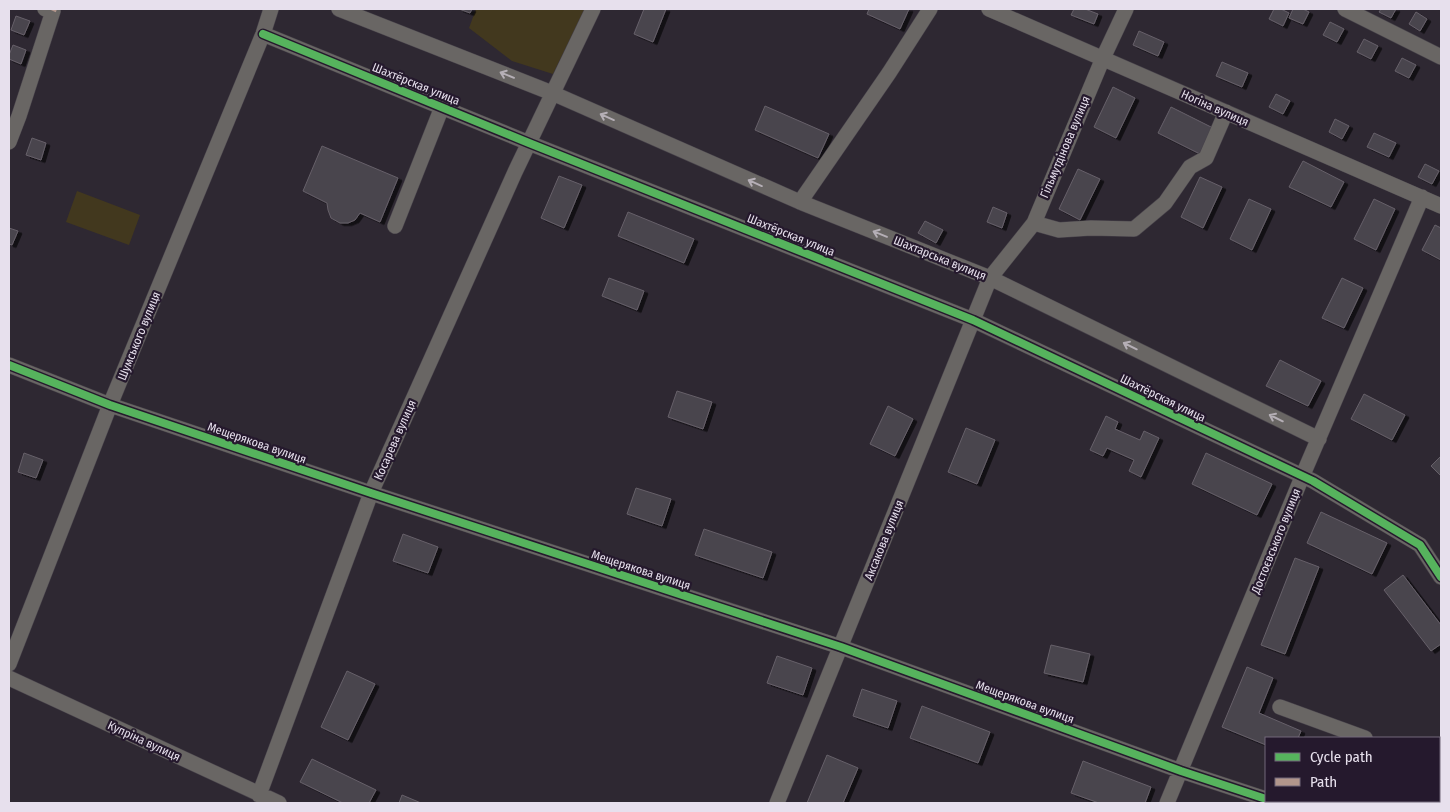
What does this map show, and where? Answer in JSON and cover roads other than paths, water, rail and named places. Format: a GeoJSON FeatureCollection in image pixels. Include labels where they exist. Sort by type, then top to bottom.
{"type":"FeatureCollection","features":[{"type":"Feature","properties":{"kind":"street"},"geometry":{"type":"LineString","coordinates":[[9,142],[53,11],[45,9]]}},
{"type":"Feature","properties":{"kind":"street","name":"Шумського вулиця"},"geometry":{"type":"LineString","coordinates":[[9,664],[12,648],[272,9]]}},
{"type":"Feature","properties":{"kind":"street","name":"Шахтарська вулиця"},"geometry":{"type":"LineString","coordinates":[[339,9],[552,93],[800,202],[990,278],[1319,440]]}},
{"type":"Feature","properties":{"kind":"street","name":"Косарева вулиця"},"geometry":{"type":"LineString","coordinates":[[259,795],[371,493],[529,143],[593,9]]}},
{"type":"Feature","properties":{"kind":"street"},"geometry":{"type":"LineString","coordinates":[[800,202],[889,73],[930,9]]}},
{"type":"Feature","properties":{"kind":"street","name":"Ногіна вулиця"},"geometry":{"type":"LineString","coordinates":[[989,9],[1441,206]]}},
{"type":"Feature","properties":{"kind":"street","name":"Гільмутдінова вулиця"},"geometry":{"type":"LineString","coordinates":[[990,278],[1034,223],[1103,58],[1126,9]]}},
{"type":"Feature","properties":{"kind":"street"},"geometry":{"type":"LineString","coordinates":[[1345,9],[1441,57]]}},
{"type":"Feature","properties":{"kind":"street","name":"Шахтёрская улица"},"geometry":{"type":"LineString","coordinates":[[263,34],[529,143],[973,320],[1313,481],[1420,545],[1441,576]]}},
{"type":"Feature","properties":{"kind":"street"},"geometry":{"type":"LineString","coordinates":[[395,226],[442,106]]}},
{"type":"Feature","properties":{"kind":"street"},"geometry":{"type":"LineString","coordinates":[[1034,223],[1059,230],[1091,228],[1134,229],[1164,204],[1190,167],[1206,158],[1226,112]]}},
{"type":"Feature","properties":{"kind":"street","name":"Достоєвського вулиця"},"geometry":{"type":"LineString","coordinates":[[1167,803],[1302,477],[1422,197]]}},
{"type":"Feature","properties":{"kind":"street","name":"Аксакова вулиця"},"geometry":{"type":"LineString","coordinates":[[778,803],[990,278]]}},
{"type":"Feature","properties":{"kind":"street","name":"Мещерякова вулиця"},"geometry":{"type":"LineString","coordinates":[[9,365],[110,405],[371,493],[841,647],[1181,771],[1265,799]]}},
{"type":"Feature","properties":{"kind":"street","name":"Купріна вулиця"},"geometry":{"type":"LineString","coordinates":[[9,678],[279,803]]}},
{"type":"Feature","properties":{"kind":"street"},"geometry":{"type":"LineString","coordinates":[[1280,707],[1362,737]]}}]}
